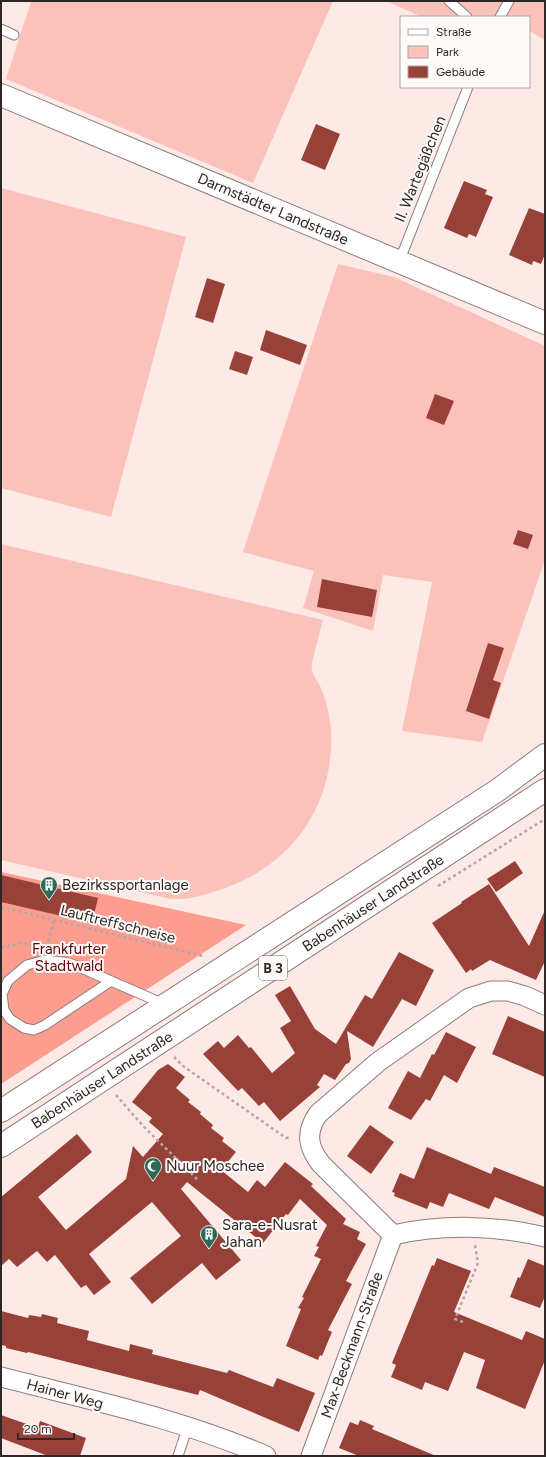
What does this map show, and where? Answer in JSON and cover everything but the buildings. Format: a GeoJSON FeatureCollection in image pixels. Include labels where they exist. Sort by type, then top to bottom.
{"type":"FeatureCollection","features":[{"type":"Feature","properties":{"kind":"main road","name":"Darmstädter Landstraße"},"geometry":{"type":"LineString","coordinates":[[1,95],[545,323]]}},
{"type":"Feature","properties":{"kind":"main road","name":"Babenhäuser Landstraße"},"geometry":{"type":"LineString","coordinates":[[1,1111],[498,790],[545,755]]}},
{"type":"Feature","properties":{"kind":"main road","name":"Babenhäuser Landstraße"},"geometry":{"type":"LineString","coordinates":[[1,1146],[545,790]]}},
{"type":"Feature","properties":{"kind":"street"},"geometry":{"type":"LineString","coordinates":[[545,1005],[525,996],[508,991],[491,991],[469,998],[378,1062],[318,1114],[309,1137],[311,1147],[321,1164],[393,1235],[414,1230],[471,1228],[507,1230],[545,1237]]}},
{"type":"Feature","properties":{"kind":"street","name":"Max-Beckmann-Straße"},"geometry":{"type":"LineString","coordinates":[[311,1456],[393,1235]]}},
{"type":"Feature","properties":{"kind":"street","name":"Hainer Weg"},"geometry":{"type":"LineString","coordinates":[[1,1377],[188,1426],[241,1445],[266,1456]]}},
{"type":"Feature","properties":{"kind":"lane"},"geometry":{"type":"LineString","coordinates":[[449,1],[466,16]]}},
{"type":"Feature","properties":{"kind":"lane"},"geometry":{"type":"LineString","coordinates":[[501,16],[509,1]]}},
{"type":"Feature","properties":{"kind":"lane"},"geometry":{"type":"LineString","coordinates":[[1,29],[14,35]]}},
{"type":"Feature","properties":{"kind":"lane","name":"II. Wartegäßchen"},"geometry":{"type":"LineString","coordinates":[[399,262],[468,88]]}},
{"type":"Feature","properties":{"kind":"lane"},"geometry":{"type":"LineString","coordinates":[[111,981],[45,1025],[34,1030],[24,1028],[10,1019],[4,1010],[2,994],[8,981],[26,965],[45,960],[72,964],[166,1004]]}},
{"type":"Feature","properties":{"kind":"lane"},"geometry":{"type":"LineString","coordinates":[[178,1456],[188,1426]]}},
{"type":"Feature","properties":{"kind":"path","name":"Lauftreffschneise"},"geometry":{"type":"LineString","coordinates":[[1,907],[230,962]]}},
{"type":"Feature","properties":{"kind":"path"},"geometry":{"type":"LineString","coordinates":[[47,947],[54,920]]}},
{"type":"Feature","properties":{"kind":"path"},"geometry":{"type":"LineString","coordinates":[[172,1055],[183,1066],[286,1138],[309,1137]]}},
{"type":"Feature","properties":{"kind":"path"},"geometry":{"type":"LineString","coordinates":[[115,1093],[143,1126],[198,1180]]}},
{"type":"Feature","properties":{"kind":"path"},"geometry":{"type":"LineString","coordinates":[[463,1322],[455,1319],[478,1263],[471,1228]]}},
{"type":"Feature","properties":{"kind":"green space"},"geometry":{"type":"Polygon","coordinates":[[[29,1],[333,1],[253,183],[6,79],[31,2],[29,1]]]}},
{"type":"Feature","properties":{"kind":"green space"},"geometry":{"type":"Polygon","coordinates":[[[386,1],[545,1],[545,40],[530,32],[530,16],[420,16],[386,1]]]}},
{"type":"Feature","properties":{"kind":"green space"},"geometry":{"type":"Polygon","coordinates":[[[1,188],[186,237],[111,517],[1,488],[1,188]]]}},
{"type":"Feature","properties":{"kind":"green space"},"geometry":{"type":"Polygon","coordinates":[[[338,264],[394,277],[545,346],[545,560],[482,742],[402,731],[432,582],[383,575],[373,631],[303,608],[314,571],[243,552],[338,264]]]}},
{"type":"Feature","properties":{"kind":"green space"},"geometry":{"type":"Polygon","coordinates":[[[1,544],[323,620],[314,654],[312,670],[319,684],[329,713],[331,730],[330,758],[325,785],[316,809],[302,832],[286,851],[265,868],[242,881],[203,895],[180,899],[171,899],[1,860],[1,544]]]}},
{"type":"Feature","properties":{"kind":"green space","name":"Frankfurter Stadtwald"},"geometry":{"type":"Polygon","coordinates":[[[1,872],[246,925],[1,1084],[1,872]]]}},
{"type":"Feature","properties":{"kind":"place","name":"Bezirkssportanlage"},"geometry":{"type":"Point","coordinates":[49,900]}},
{"type":"Feature","properties":{"kind":"place","name":"Nuur Moschee"},"geometry":{"type":"Point","coordinates":[153,1181]}},
{"type":"Feature","properties":{"kind":"place","name":"Sara-e-Nusrat Jahan"},"geometry":{"type":"Point","coordinates":[209,1249]}}]}
